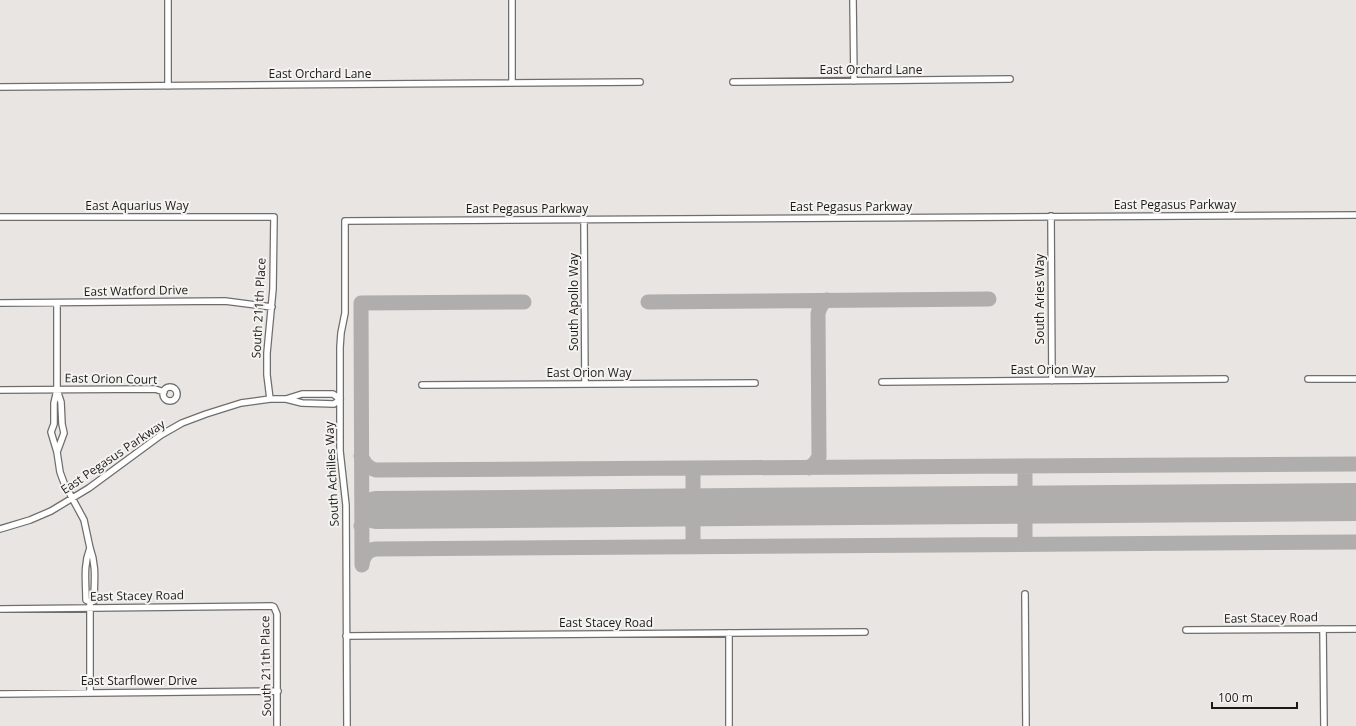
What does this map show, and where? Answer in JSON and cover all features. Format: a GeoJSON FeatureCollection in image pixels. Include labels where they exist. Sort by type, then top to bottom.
{"type":"FeatureCollection","features":[{"type":"Feature","properties":{"kind":"street"},"geometry":{"type":"LineString","coordinates":[[168,0],[168,86]]}},
{"type":"Feature","properties":{"kind":"street"},"geometry":{"type":"LineString","coordinates":[[512,0],[512,83]]}},
{"type":"Feature","properties":{"kind":"street"},"geometry":{"type":"LineString","coordinates":[[853,0],[854,81]]}},
{"type":"Feature","properties":{"kind":"street","name":"East Orchard Lane"},"geometry":{"type":"LineString","coordinates":[[733,82],[1010,79]]}},
{"type":"Feature","properties":{"kind":"street","name":"East Orchard Lane"},"geometry":{"type":"LineString","coordinates":[[0,87],[640,82]]}},
{"type":"Feature","properties":{"kind":"street","name":"East Pegasus Parkway"},"geometry":{"type":"LineString","coordinates":[[345,221],[1356,214]]}},
{"type":"Feature","properties":{"kind":"street","name":"South Aries Way"},"geometry":{"type":"LineString","coordinates":[[1051,216],[1052,381]]}},
{"type":"Feature","properties":{"kind":"street","name":"East Aquarius Way"},"geometry":{"type":"LineString","coordinates":[[0,218],[274,217]]}},
{"type":"Feature","properties":{"kind":"street","name":"South 211th Place"},"geometry":{"type":"LineString","coordinates":[[270,399],[267,376],[267,353],[272,307],[274,217]]}},
{"type":"Feature","properties":{"kind":"street","name":"South Apollo Way"},"geometry":{"type":"LineString","coordinates":[[584,220],[585,384]]}},
{"type":"Feature","properties":{"kind":"street","name":"South Achilles Way"},"geometry":{"type":"LineString","coordinates":[[345,221],[345,313],[340,347],[340,462],[346,505],[347,726]]}},
{"type":"Feature","properties":{"kind":"street","name":"East Watford Drive"},"geometry":{"type":"LineString","coordinates":[[0,303],[225,302],[272,307]]}},
{"type":"Feature","properties":{"kind":"street"},"geometry":{"type":"LineString","coordinates":[[57,303],[57,390],[54,403],[53,427],[51,432],[57,452],[60,472],[64,483],[84,520],[93,558],[95,574],[94,601],[90,605]]}},
{"type":"Feature","properties":{"kind":"street"},"geometry":{"type":"LineString","coordinates":[[1308,379],[1356,378]]}},
{"type":"Feature","properties":{"kind":"street","name":"East Orion Way"},"geometry":{"type":"LineString","coordinates":[[882,382],[1225,379]]}},
{"type":"Feature","properties":{"kind":"street","name":"East Orion Way"},"geometry":{"type":"LineString","coordinates":[[422,385],[755,383]]}},
{"type":"Feature","properties":{"kind":"street","name":"East Orion Court"},"geometry":{"type":"LineString","coordinates":[[57,390],[155,389],[164,392]]}},
{"type":"Feature","properties":{"kind":"street"},"geometry":{"type":"LineString","coordinates":[[0,390],[57,390]]}},
{"type":"Feature","properties":{"kind":"street"},"geometry":{"type":"LineString","coordinates":[[57,390],[61,402],[62,427],[64,433],[57,452]]}},
{"type":"Feature","properties":{"kind":"street","name":"East Pegasus Parkway"},"geometry":{"type":"LineString","coordinates":[[0,529],[30,520],[51,511],[89,488],[161,435],[206,414],[228,406],[270,399],[286,399],[302,403],[334,404],[340,399],[334,394],[302,394],[286,399]]}},
{"type":"Feature","properties":{"kind":"street"},"geometry":{"type":"LineString","coordinates":[[53,427],[62,427]]}},
{"type":"Feature","properties":{"kind":"street"},"geometry":{"type":"LineString","coordinates":[[90,548],[86,558],[86,568],[84,573],[86,579],[86,600],[90,605],[90,692]]}},
{"type":"Feature","properties":{"kind":"street"},"geometry":{"type":"LineString","coordinates":[[86,579],[94,579]]}},
{"type":"Feature","properties":{"kind":"street"},"geometry":{"type":"LineString","coordinates":[[1025,594],[1026,726]]}},
{"type":"Feature","properties":{"kind":"street","name":"East Stacey Road"},"geometry":{"type":"LineString","coordinates":[[0,609],[90,605],[274,607]]}},
{"type":"Feature","properties":{"kind":"street","name":"South 211th Place"},"geometry":{"type":"LineString","coordinates":[[274,607],[277,614],[277,726]]}},
{"type":"Feature","properties":{"kind":"street"},"geometry":{"type":"LineString","coordinates":[[1323,629],[1324,726]]}},
{"type":"Feature","properties":{"kind":"street","name":"East Stacey Road"},"geometry":{"type":"LineString","coordinates":[[1186,630],[1356,629]]}},
{"type":"Feature","properties":{"kind":"street","name":"East Stacey Road"},"geometry":{"type":"LineString","coordinates":[[346,636],[866,632]]}},
{"type":"Feature","properties":{"kind":"street"},"geometry":{"type":"LineString","coordinates":[[729,633],[729,726]]}},
{"type":"Feature","properties":{"kind":"street","name":"East Starflower Drive"},"geometry":{"type":"LineString","coordinates":[[0,694],[278,691]]}},
{"type":"Feature","properties":{"kind":"taxiway"},"geometry":{"type":"LineString","coordinates":[[648,302],[989,299]]}},
{"type":"Feature","properties":{"kind":"taxiway"},"geometry":{"type":"LineString","coordinates":[[809,468],[819,457],[818,314],[821,306],[827,300]]}},
{"type":"Feature","properties":{"kind":"taxiway"},"geometry":{"type":"LineString","coordinates":[[362,563],[361,303],[524,302]]}},
{"type":"Feature","properties":{"kind":"taxiway"},"geometry":{"type":"LineString","coordinates":[[361,456],[367,465],[376,470],[1356,464]]}},
{"type":"Feature","properties":{"kind":"taxiway"},"geometry":{"type":"LineString","coordinates":[[1025,466],[1025,544]]}},
{"type":"Feature","properties":{"kind":"taxiway"},"geometry":{"type":"LineString","coordinates":[[693,468],[693,546]]}},
{"type":"Feature","properties":{"kind":"taxiway"},"geometry":{"type":"LineString","coordinates":[[361,526],[366,515],[376,510]]}},
{"type":"Feature","properties":{"kind":"taxiway"},"geometry":{"type":"LineString","coordinates":[[362,565],[366,554],[376,549],[1356,542]]}},
{"type":"Feature","properties":{"kind":"runway"},"geometry":{"type":"LineString","coordinates":[[376,510],[1356,502]]}}]}
